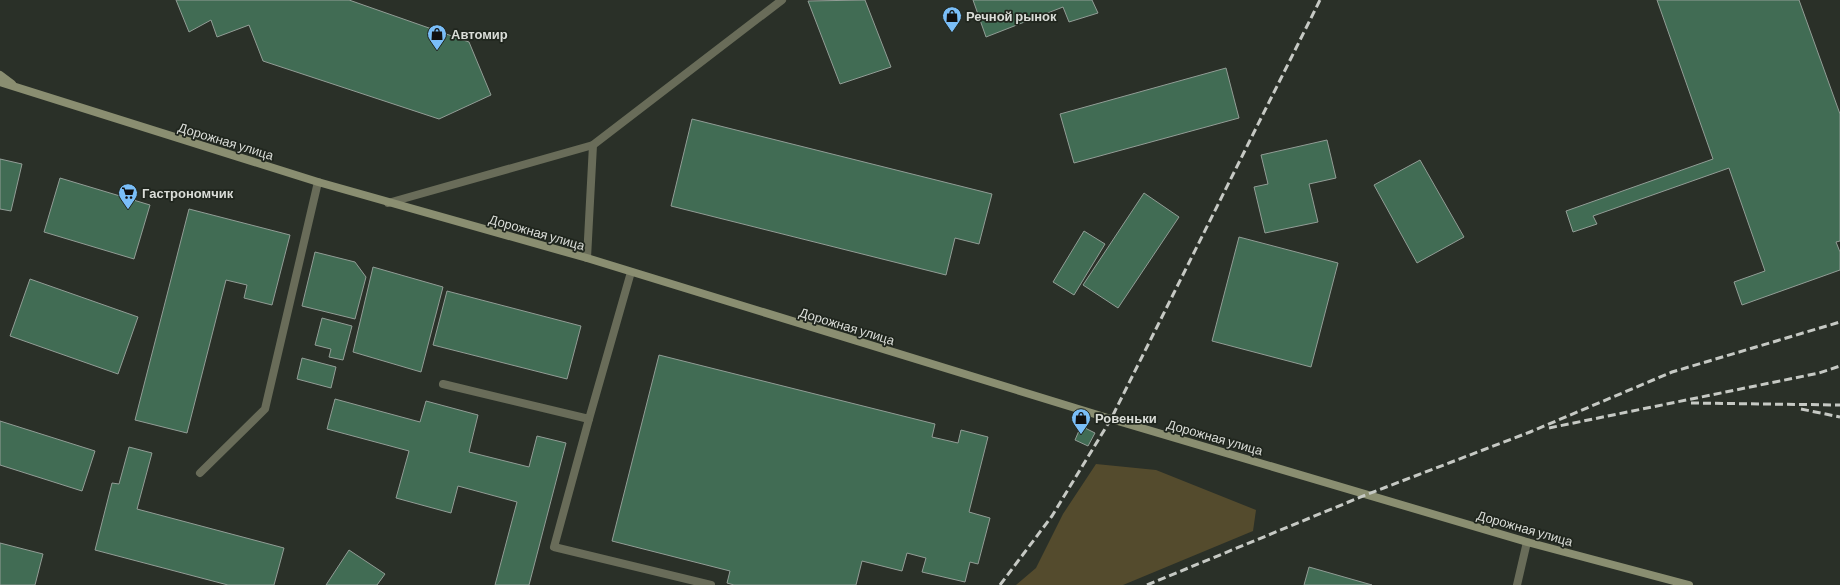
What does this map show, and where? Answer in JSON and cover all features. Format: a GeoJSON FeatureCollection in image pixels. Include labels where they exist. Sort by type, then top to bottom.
{"type":"FeatureCollection","features":[{"type":"Feature","properties":{"kind":"street"},"geometry":{"type":"LineString","coordinates":[[0,75],[15,87]]}},
{"type":"Feature","properties":{"kind":"street","name":"Дорожная улица"},"geometry":{"type":"LineString","coordinates":[[0,82],[318,182],[587,258],[1111,419],[1527,542],[1690,585]]}},
{"type":"Feature","properties":{"kind":"lane"},"geometry":{"type":"LineString","coordinates":[[388,203],[593,145],[782,0]]}},
{"type":"Feature","properties":{"kind":"lane"},"geometry":{"type":"LineString","coordinates":[[587,258],[593,145]]}},
{"type":"Feature","properties":{"kind":"lane"},"geometry":{"type":"LineString","coordinates":[[200,473],[265,409],[318,182]]}},
{"type":"Feature","properties":{"kind":"lane"},"geometry":{"type":"LineString","coordinates":[[631,272],[554,547],[711,585]]}},
{"type":"Feature","properties":{"kind":"lane"},"geometry":{"type":"LineString","coordinates":[[443,384],[589,419]]}},
{"type":"Feature","properties":{"kind":"lane"},"geometry":{"type":"LineString","coordinates":[[1517,585],[1527,542]]}},
{"type":"Feature","properties":{"kind":"shaded area"},"geometry":{"type":"Polygon","coordinates":[[[1096,464],[1156,470],[1256,510],[1253,531],[1123,585],[1016,585],[1036,568],[1063,514],[1096,464]]]}},
{"type":"Feature","properties":{"kind":"building"},"geometry":{"type":"Polygon","coordinates":[[[176,0],[349,0],[469,42],[491,95],[439,119],[263,61],[249,25],[217,37],[211,20],[189,32],[176,0]]]}},
{"type":"Feature","properties":{"kind":"building"},"geometry":{"type":"Polygon","coordinates":[[[865,0],[891,67],[840,84],[808,1],[865,0]]]}},
{"type":"Feature","properties":{"kind":"building"},"geometry":{"type":"Polygon","coordinates":[[[973,0],[1092,0],[1098,13],[1069,22],[1063,7],[986,37],[973,0]]]}},
{"type":"Feature","properties":{"kind":"building"},"geometry":{"type":"Polygon","coordinates":[[[1657,0],[1799,0],[1840,114],[1840,241],[1836,242],[1840,252],[1840,270],[1742,305],[1734,282],[1765,271],[1729,168],[1593,216],[1597,224],[1573,232],[1566,211],[1713,159],[1657,0]]]}},
{"type":"Feature","properties":{"kind":"building"},"geometry":{"type":"Polygon","coordinates":[[[1226,68],[1239,118],[1074,163],[1060,114],[1226,68]]]}},
{"type":"Feature","properties":{"kind":"building"},"geometry":{"type":"Polygon","coordinates":[[[692,119],[992,194],[979,244],[955,238],[946,275],[671,206],[692,119]]]}},
{"type":"Feature","properties":{"kind":"building"},"geometry":{"type":"Polygon","coordinates":[[[1327,140],[1336,178],[1309,184],[1318,222],[1265,233],[1254,187],[1268,184],[1261,155],[1327,140]]]}},
{"type":"Feature","properties":{"kind":"building"},"geometry":{"type":"Polygon","coordinates":[[[0,159],[22,164],[11,211],[0,209],[0,159]]]}},
{"type":"Feature","properties":{"kind":"building"},"geometry":{"type":"Polygon","coordinates":[[[1420,160],[1464,237],[1417,263],[1374,185],[1420,160]]]}},
{"type":"Feature","properties":{"kind":"building"},"geometry":{"type":"Polygon","coordinates":[[[60,178],[150,205],[134,259],[44,232],[60,178]]]}},
{"type":"Feature","properties":{"kind":"building"},"geometry":{"type":"Polygon","coordinates":[[[1144,193],[1179,217],[1118,308],[1083,285],[1144,193]]]}},
{"type":"Feature","properties":{"kind":"building"},"geometry":{"type":"Polygon","coordinates":[[[189,209],[290,235],[272,305],[244,298],[247,285],[226,280],[187,433],[135,420],[189,209]]]}},
{"type":"Feature","properties":{"kind":"building"},"geometry":{"type":"Polygon","coordinates":[[[1084,231],[1105,244],[1074,295],[1053,282],[1084,231]]]}},
{"type":"Feature","properties":{"kind":"building"},"geometry":{"type":"Polygon","coordinates":[[[1239,237],[1338,263],[1311,367],[1212,341],[1239,237]]]}},
{"type":"Feature","properties":{"kind":"building"},"geometry":{"type":"Polygon","coordinates":[[[315,252],[355,262],[366,277],[355,319],[302,306],[315,252]]]}},
{"type":"Feature","properties":{"kind":"building"},"geometry":{"type":"Polygon","coordinates":[[[373,267],[443,287],[421,372],[353,352],[373,267]]]}},
{"type":"Feature","properties":{"kind":"building"},"geometry":{"type":"Polygon","coordinates":[[[30,279],[138,317],[118,374],[10,336],[30,279]]]}},
{"type":"Feature","properties":{"kind":"building"},"geometry":{"type":"Polygon","coordinates":[[[447,291],[581,326],[567,379],[433,345],[447,291]]]}},
{"type":"Feature","properties":{"kind":"building"},"geometry":{"type":"Polygon","coordinates":[[[322,318],[352,326],[343,360],[329,357],[331,349],[315,345],[322,318]]]}},
{"type":"Feature","properties":{"kind":"building"},"geometry":{"type":"Polygon","coordinates":[[[659,355],[935,424],[932,437],[958,443],[961,430],[988,437],[969,512],[990,518],[978,564],[970,562],[965,582],[922,572],[926,558],[907,553],[902,571],[862,561],[856,585],[734,585],[727,583],[730,571],[612,541],[659,355]]]}},
{"type":"Feature","properties":{"kind":"building"},"geometry":{"type":"Polygon","coordinates":[[[302,358],[336,367],[331,388],[297,379],[302,358]]]}},
{"type":"Feature","properties":{"kind":"building"},"geometry":{"type":"Polygon","coordinates":[[[335,399],[420,422],[426,401],[478,415],[469,452],[529,467],[537,436],[566,443],[529,585],[495,585],[517,502],[458,486],[451,513],[396,498],[409,451],[327,429],[335,399]]]}},
{"type":"Feature","properties":{"kind":"building"},"geometry":{"type":"Polygon","coordinates":[[[0,421],[95,451],[82,491],[0,465],[0,421]]]}},
{"type":"Feature","properties":{"kind":"building"},"geometry":{"type":"Polygon","coordinates":[[[1081,426],[1095,433],[1088,446],[1075,440],[1081,426]]]}},
{"type":"Feature","properties":{"kind":"building"},"geometry":{"type":"Polygon","coordinates":[[[129,447],[152,453],[137,509],[284,548],[274,585],[228,585],[95,550],[112,483],[119,484],[129,447]]]}},
{"type":"Feature","properties":{"kind":"building"},"geometry":{"type":"Polygon","coordinates":[[[0,543],[43,554],[35,585],[0,585],[0,543]]]}},
{"type":"Feature","properties":{"kind":"building"},"geometry":{"type":"Polygon","coordinates":[[[349,550],[385,574],[377,585],[326,585],[349,550]]]}},
{"type":"Feature","properties":{"kind":"building"},"geometry":{"type":"Polygon","coordinates":[[[1309,567],[1372,585],[1304,585],[1309,567]]]}},
{"type":"Feature","properties":{"kind":"railway"},"geometry":{"type":"LineString","coordinates":[[1000,585],[1052,516],[1111,419],[1320,0]]}},
{"type":"Feature","properties":{"kind":"railway"},"geometry":{"type":"LineString","coordinates":[[1147,585],[1368,494],[1530,432],[1672,372],[1840,322]]}},
{"type":"Feature","properties":{"kind":"railway"},"geometry":{"type":"LineString","coordinates":[[1549,428],[1819,373],[1840,366]]}},
{"type":"Feature","properties":{"kind":"railway"},"geometry":{"type":"LineString","coordinates":[[1691,403],[1840,405]]}},
{"type":"Feature","properties":{"kind":"railway"},"geometry":{"type":"LineString","coordinates":[[1801,409],[1840,417]]}},
{"type":"Feature","properties":{"kind":"place","name":"Речной рынок"},"geometry":{"type":"Point","coordinates":[952,33]}},
{"type":"Feature","properties":{"kind":"place","name":"Автомир"},"geometry":{"type":"Point","coordinates":[437,51]}},
{"type":"Feature","properties":{"kind":"place","name":"Гастрономчик"},"geometry":{"type":"Point","coordinates":[128,210]}},
{"type":"Feature","properties":{"kind":"place","name":"Ровеньки"},"geometry":{"type":"Point","coordinates":[1081,435]}}]}
